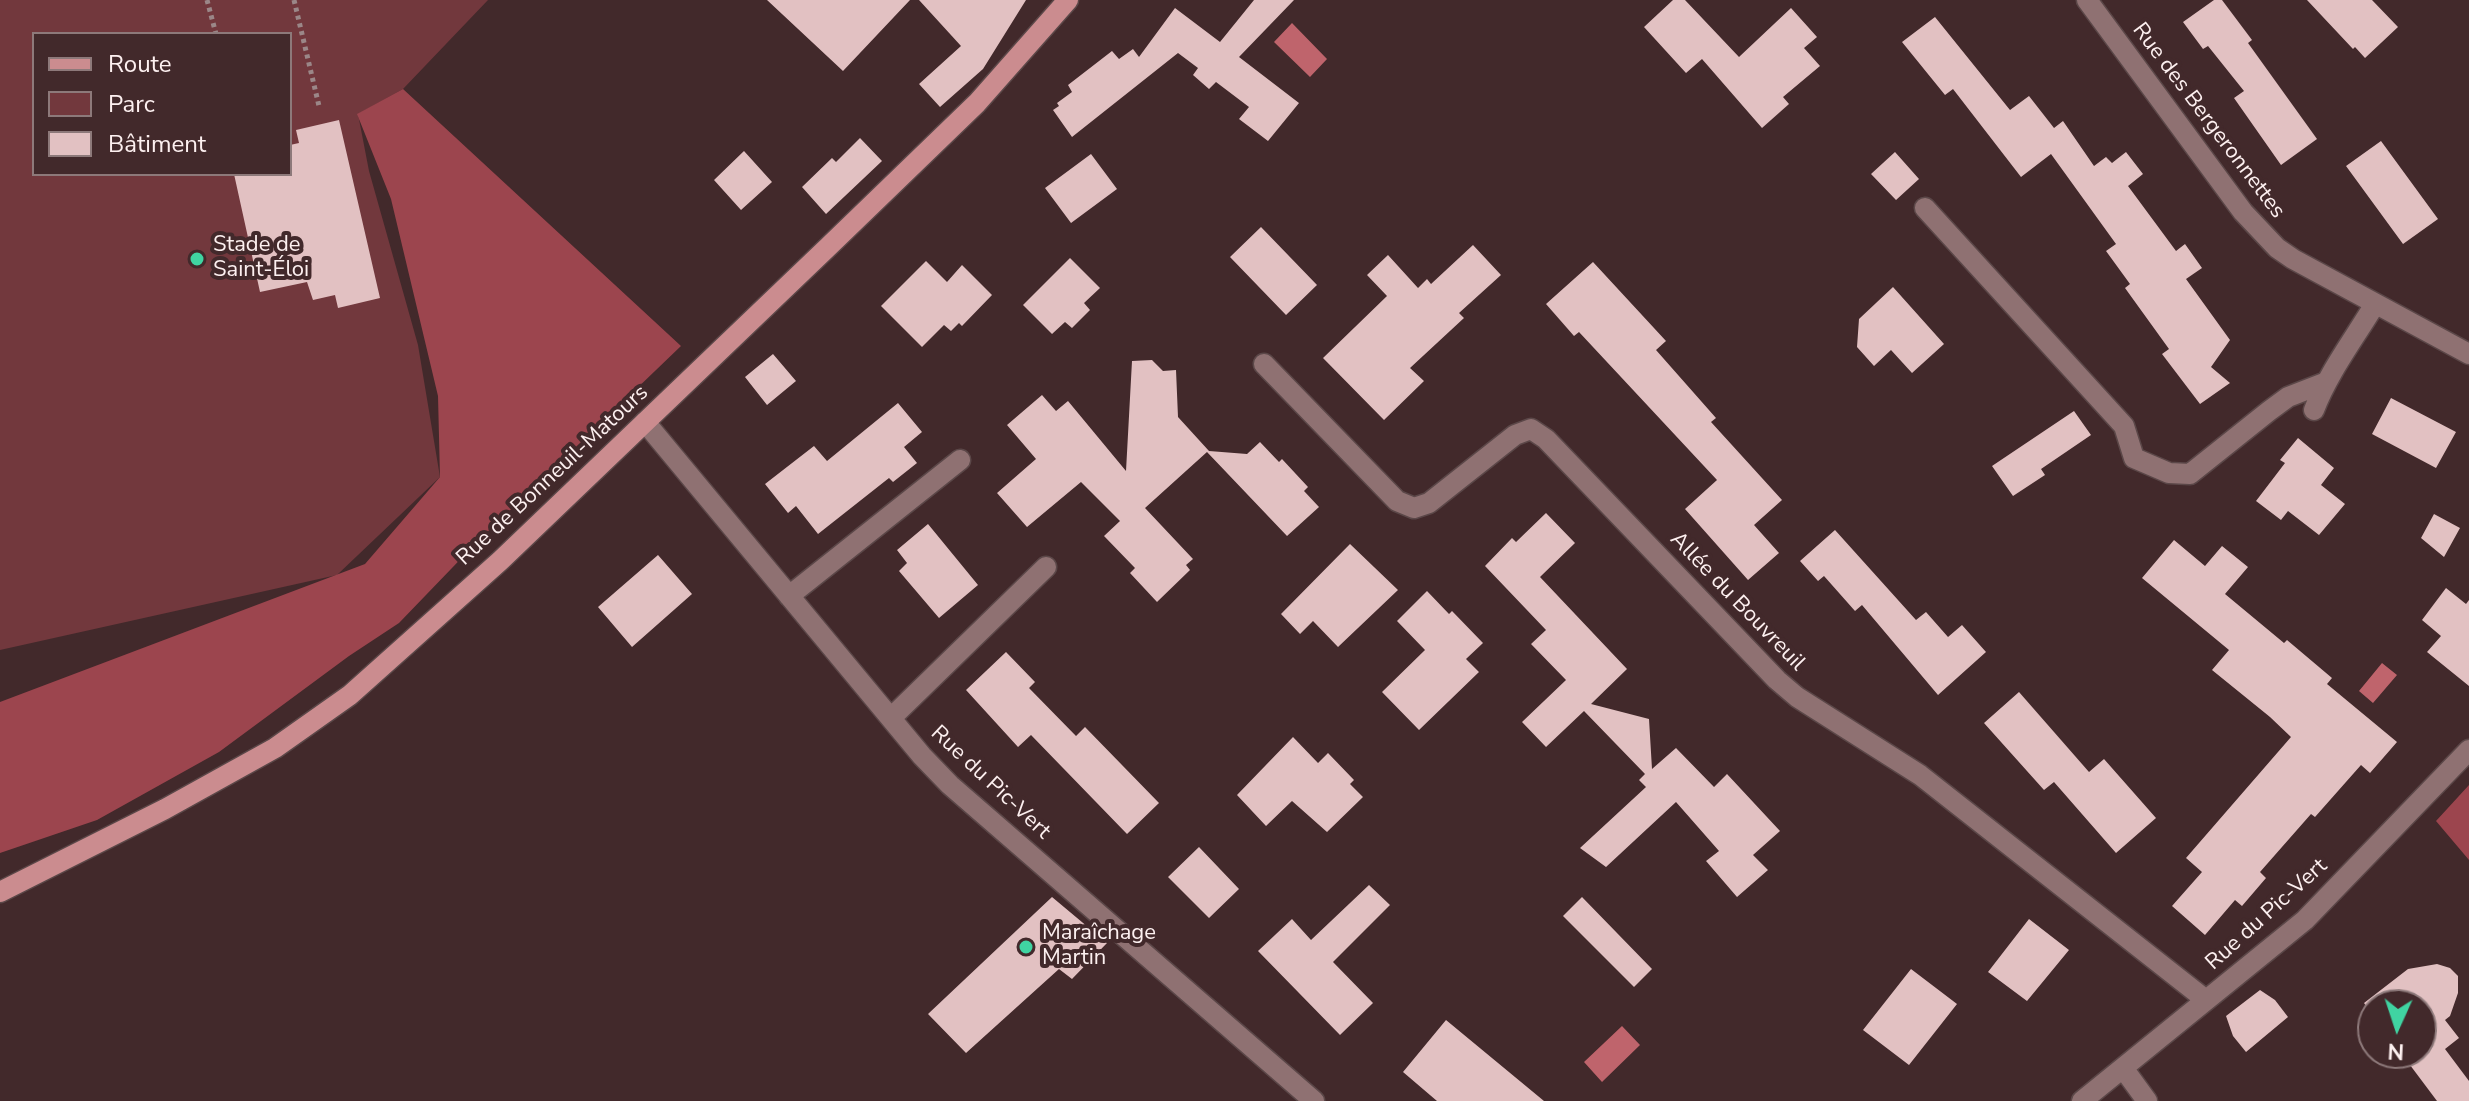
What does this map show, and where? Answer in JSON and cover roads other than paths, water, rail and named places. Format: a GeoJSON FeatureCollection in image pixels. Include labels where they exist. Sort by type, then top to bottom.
{"type":"FeatureCollection","features":[{"type":"Feature","properties":{"kind":"main road","name":"Rue de Bonneuil-Matours"},"geometry":{"type":"LineString","coordinates":[[0,892],[165,809],[275,748],[350,695],[500,561],[977,103],[1068,0]]}},
{"type":"Feature","properties":{"kind":"street","name":"Rue des Bergeronnettes"},"geometry":{"type":"LineString","coordinates":[[2087,0],[2260,232],[2277,248],[2469,354]]}},
{"type":"Feature","properties":{"kind":"street"},"geometry":{"type":"LineString","coordinates":[[1925,208],[2124,426],[2134,458],[2169,473],[2190,474],[2288,397],[2324,383]]}},
{"type":"Feature","properties":{"kind":"street"},"geometry":{"type":"LineString","coordinates":[[2314,410],[2324,383],[2347,352],[2375,304]]}},
{"type":"Feature","properties":{"kind":"street","name":"Allée du Bouvreuil"},"geometry":{"type":"LineString","coordinates":[[1264,364],[1397,501],[1414,508],[1429,503],[1515,435],[1531,429],[1546,439],[1777,680],[1797,697],[1920,775],[2206,1000]]}},
{"type":"Feature","properties":{"kind":"street","name":"Rue du Pic-Vert"},"geometry":{"type":"LineString","coordinates":[[645,422],[922,756],[950,785],[1314,1101]]}},
{"type":"Feature","properties":{"kind":"street"},"geometry":{"type":"LineString","coordinates":[[789,596],[960,460]]}},
{"type":"Feature","properties":{"kind":"street"},"geometry":{"type":"LineString","coordinates":[[891,718],[1046,567]]}},
{"type":"Feature","properties":{"kind":"street","name":"Rue du Pic-Vert"},"geometry":{"type":"LineString","coordinates":[[2082,1101],[2305,920],[2469,750]]}},
{"type":"Feature","properties":{"kind":"street"},"geometry":{"type":"LineString","coordinates":[[2123,1068],[2147,1101]]}},
{"type":"Feature","properties":{"kind":"place","name":"Stade de Saint-Éloi"},"geometry":{"type":"Point","coordinates":[197,259]}},
{"type":"Feature","properties":{"kind":"place","name":"Maraîchage Martin"},"geometry":{"type":"Point","coordinates":[1026,947]}}]}
